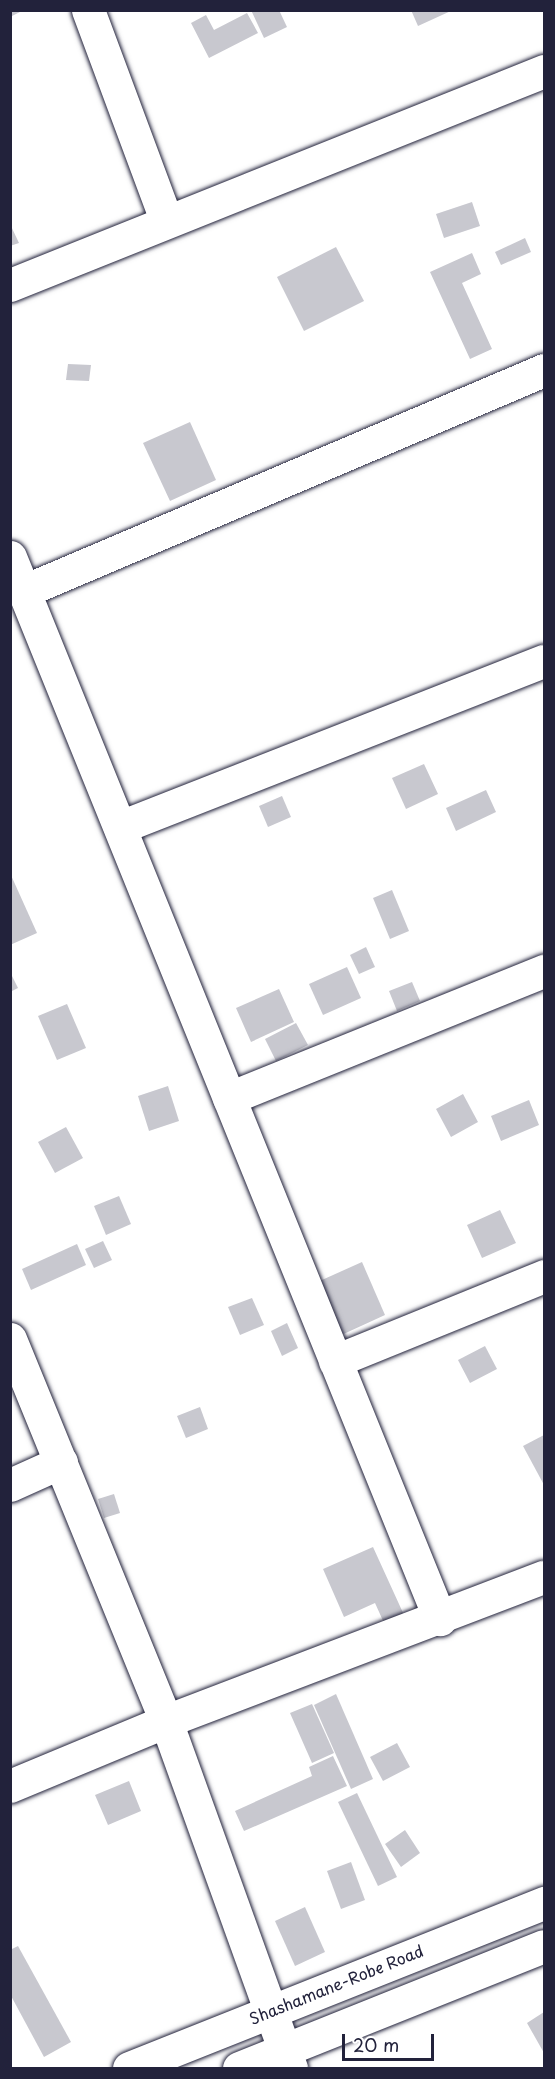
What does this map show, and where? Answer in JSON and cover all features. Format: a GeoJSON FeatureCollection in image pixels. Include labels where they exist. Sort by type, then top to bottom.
{"type":"FeatureCollection","features":[{"type":"Feature","properties":{"kind":"street"},"geometry":{"type":"LineString","coordinates":[[88,10],[166,220]]}},
{"type":"Feature","properties":{"kind":"street"},"geometry":{"type":"LineString","coordinates":[[10,285],[166,220],[543,78]]}},
{"type":"Feature","properties":{"kind":"street"},"geometry":{"type":"LineString","coordinates":[[440,1619],[120,827],[16,576],[544,370]]}},
{"type":"Feature","properties":{"kind":"street"},"geometry":{"type":"LineString","coordinates":[[120,827],[544,661]]}},
{"type":"Feature","properties":{"kind":"street"},"geometry":{"type":"LineString","coordinates":[[229,1098],[544,970]]}},
{"type":"Feature","properties":{"kind":"street"},"geometry":{"type":"LineString","coordinates":[[335,1361],[544,1276]]}},
{"type":"Feature","properties":{"kind":"street"},"geometry":{"type":"LineString","coordinates":[[10,1339],[166,1721],[287,2059]]}},
{"type":"Feature","properties":{"kind":"street"},"geometry":{"type":"LineString","coordinates":[[10,1485],[61,1462]]}},
{"type":"Feature","properties":{"kind":"street"},"geometry":{"type":"LineString","coordinates":[[10,1786],[166,1721],[440,1619],[544,1577]]}},
{"type":"Feature","properties":{"kind":"street","name":"Shashamane-Robe Road"},"geometry":{"type":"LineString","coordinates":[[129,2068],[270,2010],[544,1903]]}},
{"type":"Feature","properties":{"kind":"street"},"geometry":{"type":"LineString","coordinates":[[239,2068],[287,2059],[544,1946]]}},
{"type":"Feature","properties":{"kind":"building"},"geometry":{"type":"Polygon","coordinates":[[[10,10],[24,10],[10,17],[10,10]]]}},
{"type":"Feature","properties":{"kind":"building"},"geometry":{"type":"Polygon","coordinates":[[[251,10],[279,10],[287,27],[264,38],[251,10]]]}},
{"type":"Feature","properties":{"kind":"building"},"geometry":{"type":"Polygon","coordinates":[[[411,10],[453,10],[418,26],[411,10]]]}},
{"type":"Feature","properties":{"kind":"building"},"geometry":{"type":"Polygon","coordinates":[[[247,13],[258,33],[209,58],[191,23],[206,15],[214,30],[247,13]]]}},
{"type":"Feature","properties":{"kind":"building"},"geometry":{"type":"Polygon","coordinates":[[[472,202],[480,226],[444,238],[436,214],[472,202]]]}},
{"type":"Feature","properties":{"kind":"building"},"geometry":{"type":"Polygon","coordinates":[[[10,224],[19,243],[10,246],[10,224]]]}},
{"type":"Feature","properties":{"kind":"building"},"geometry":{"type":"Polygon","coordinates":[[[525,238],[531,252],[501,265],[495,252],[525,238]]]}},
{"type":"Feature","properties":{"kind":"building"},"geometry":{"type":"Polygon","coordinates":[[[336,247],[364,301],[304,331],[277,277],[336,247]]]}},
{"type":"Feature","properties":{"kind":"building"},"geometry":{"type":"Polygon","coordinates":[[[472,253],[481,274],[462,283],[492,349],[470,359],[430,272],[472,253]]]}},
{"type":"Feature","properties":{"kind":"building"},"geometry":{"type":"Polygon","coordinates":[[[68,364],[91,365],[89,381],[66,380],[68,364]]]}},
{"type":"Feature","properties":{"kind":"building"},"geometry":{"type":"Polygon","coordinates":[[[190,422],[216,480],[170,501],[143,443],[190,422]]]}},
{"type":"Feature","properties":{"kind":"building"},"geometry":{"type":"Polygon","coordinates":[[[424,764],[438,794],[406,809],[392,778],[424,764]]]}},
{"type":"Feature","properties":{"kind":"building"},"geometry":{"type":"Polygon","coordinates":[[[486,790],[496,812],[456,831],[446,808],[486,790]]]}},
{"type":"Feature","properties":{"kind":"building"},"geometry":{"type":"Polygon","coordinates":[[[282,796],[291,817],[268,827],[259,806],[282,796]]]}},
{"type":"Feature","properties":{"kind":"building"},"geometry":{"type":"Polygon","coordinates":[[[10,873],[37,933],[10,945],[10,873]]]}},
{"type":"Feature","properties":{"kind":"building"},"geometry":{"type":"Polygon","coordinates":[[[392,890],[409,931],[390,939],[373,898],[392,890]]]}},
{"type":"Feature","properties":{"kind":"building"},"geometry":{"type":"Polygon","coordinates":[[[366,947],[375,967],[359,974],[350,955],[366,947]]]}},
{"type":"Feature","properties":{"kind":"building"},"geometry":{"type":"Polygon","coordinates":[[[347,967],[361,998],[323,1015],[309,984],[347,967]]]}},
{"type":"Feature","properties":{"kind":"building"},"geometry":{"type":"Polygon","coordinates":[[[10,972],[18,988],[10,992],[10,972]]]}},
{"type":"Feature","properties":{"kind":"building"},"geometry":{"type":"Polygon","coordinates":[[[412,982],[420,1001],[397,1011],[389,991],[412,982]]]}},
{"type":"Feature","properties":{"kind":"building"},"geometry":{"type":"Polygon","coordinates":[[[279,989],[294,1022],[251,1042],[236,1008],[279,989]]]}},
{"type":"Feature","properties":{"kind":"building"},"geometry":{"type":"Polygon","coordinates":[[[67,1004],[86,1048],[57,1060],[38,1016],[67,1004]]]}},
{"type":"Feature","properties":{"kind":"building"},"geometry":{"type":"Polygon","coordinates":[[[296,1023],[308,1045],[276,1061],[265,1039],[296,1023]]]}},
{"type":"Feature","properties":{"kind":"building"},"geometry":{"type":"Polygon","coordinates":[[[168,1086],[179,1121],[149,1131],[138,1096],[168,1086]]]}},
{"type":"Feature","properties":{"kind":"building"},"geometry":{"type":"Polygon","coordinates":[[[463,1094],[478,1122],[451,1137],[436,1109],[463,1094]]]}},
{"type":"Feature","properties":{"kind":"building"},"geometry":{"type":"Polygon","coordinates":[[[529,1100],[539,1125],[501,1141],[491,1116],[529,1100]]]}},
{"type":"Feature","properties":{"kind":"building"},"geometry":{"type":"Polygon","coordinates":[[[66,1127],[83,1158],[55,1173],[38,1142],[66,1127]]]}},
{"type":"Feature","properties":{"kind":"building"},"geometry":{"type":"Polygon","coordinates":[[[119,1196],[131,1224],[106,1235],[94,1206],[119,1196]]]}},
{"type":"Feature","properties":{"kind":"building"},"geometry":{"type":"Polygon","coordinates":[[[500,1210],[516,1243],[482,1258],[467,1225],[500,1210]]]}},
{"type":"Feature","properties":{"kind":"building"},"geometry":{"type":"Polygon","coordinates":[[[103,1241],[112,1260],[94,1268],[85,1249],[103,1241]]]}},
{"type":"Feature","properties":{"kind":"building"},"geometry":{"type":"Polygon","coordinates":[[[77,1244],[86,1265],[31,1290],[22,1269],[77,1244]]]}},
{"type":"Feature","properties":{"kind":"building"},"geometry":{"type":"Polygon","coordinates":[[[362,1262],[385,1315],[337,1337],[313,1284],[362,1262]]]}},
{"type":"Feature","properties":{"kind":"building"},"geometry":{"type":"Polygon","coordinates":[[[252,1298],[264,1325],[240,1335],[228,1307],[252,1298]]]}},
{"type":"Feature","properties":{"kind":"building"},"geometry":{"type":"Polygon","coordinates":[[[287,1323],[298,1348],[282,1356],[271,1331],[287,1323]]]}},
{"type":"Feature","properties":{"kind":"building"},"geometry":{"type":"Polygon","coordinates":[[[485,1346],[497,1369],[470,1383],[458,1360],[485,1346]]]}},
{"type":"Feature","properties":{"kind":"building"},"geometry":{"type":"Polygon","coordinates":[[[200,1407],[208,1429],[186,1438],[177,1416],[200,1407]]]}},
{"type":"Feature","properties":{"kind":"building"},"geometry":{"type":"Polygon","coordinates":[[[544,1435],[544,1485],[523,1446],[544,1435]]]}},
{"type":"Feature","properties":{"kind":"building"},"geometry":{"type":"Polygon","coordinates":[[[114,1494],[120,1513],[104,1518],[98,1499],[114,1494]]]}},
{"type":"Feature","properties":{"kind":"building"},"geometry":{"type":"Polygon","coordinates":[[[373,1547],[404,1615],[384,1623],[375,1603],[344,1617],[323,1569],[373,1547]]]}},
{"type":"Feature","properties":{"kind":"building"},"geometry":{"type":"Polygon","coordinates":[[[336,1694],[373,1779],[351,1789],[314,1705],[336,1694]]]}},
{"type":"Feature","properties":{"kind":"building"},"geometry":{"type":"Polygon","coordinates":[[[312,1704],[334,1753],[312,1763],[290,1713],[312,1704]]]}},
{"type":"Feature","properties":{"kind":"building"},"geometry":{"type":"Polygon","coordinates":[[[397,1743],[410,1767],[383,1781],[370,1757],[397,1743]]]}},
{"type":"Feature","properties":{"kind":"building"},"geometry":{"type":"Polygon","coordinates":[[[333,1756],[347,1786],[244,1831],[235,1811],[312,1776],[309,1767],[333,1756]]]}},
{"type":"Feature","properties":{"kind":"building"},"geometry":{"type":"Polygon","coordinates":[[[129,1781],[141,1811],[108,1825],[95,1795],[129,1781]]]}},
{"type":"Feature","properties":{"kind":"building"},"geometry":{"type":"Polygon","coordinates":[[[357,1793],[397,1877],[378,1886],[338,1802],[357,1793]]]}},
{"type":"Feature","properties":{"kind":"building"},"geometry":{"type":"Polygon","coordinates":[[[405,1830],[420,1853],[401,1867],[385,1844],[405,1830]]]}},
{"type":"Feature","properties":{"kind":"building"},"geometry":{"type":"Polygon","coordinates":[[[351,1862],[365,1900],[341,1909],[327,1871],[351,1862]]]}},
{"type":"Feature","properties":{"kind":"building"},"geometry":{"type":"Polygon","coordinates":[[[305,1907],[325,1952],[295,1966],[275,1921],[305,1907]]]}},
{"type":"Feature","properties":{"kind":"building"},"geometry":{"type":"Polygon","coordinates":[[[18,1946],[71,2042],[44,2057],[10,1994],[10,1950],[18,1946]]]}},
{"type":"Feature","properties":{"kind":"building"},"geometry":{"type":"Polygon","coordinates":[[[544,2012],[544,2053],[527,2023],[544,2012]]]}}]}
